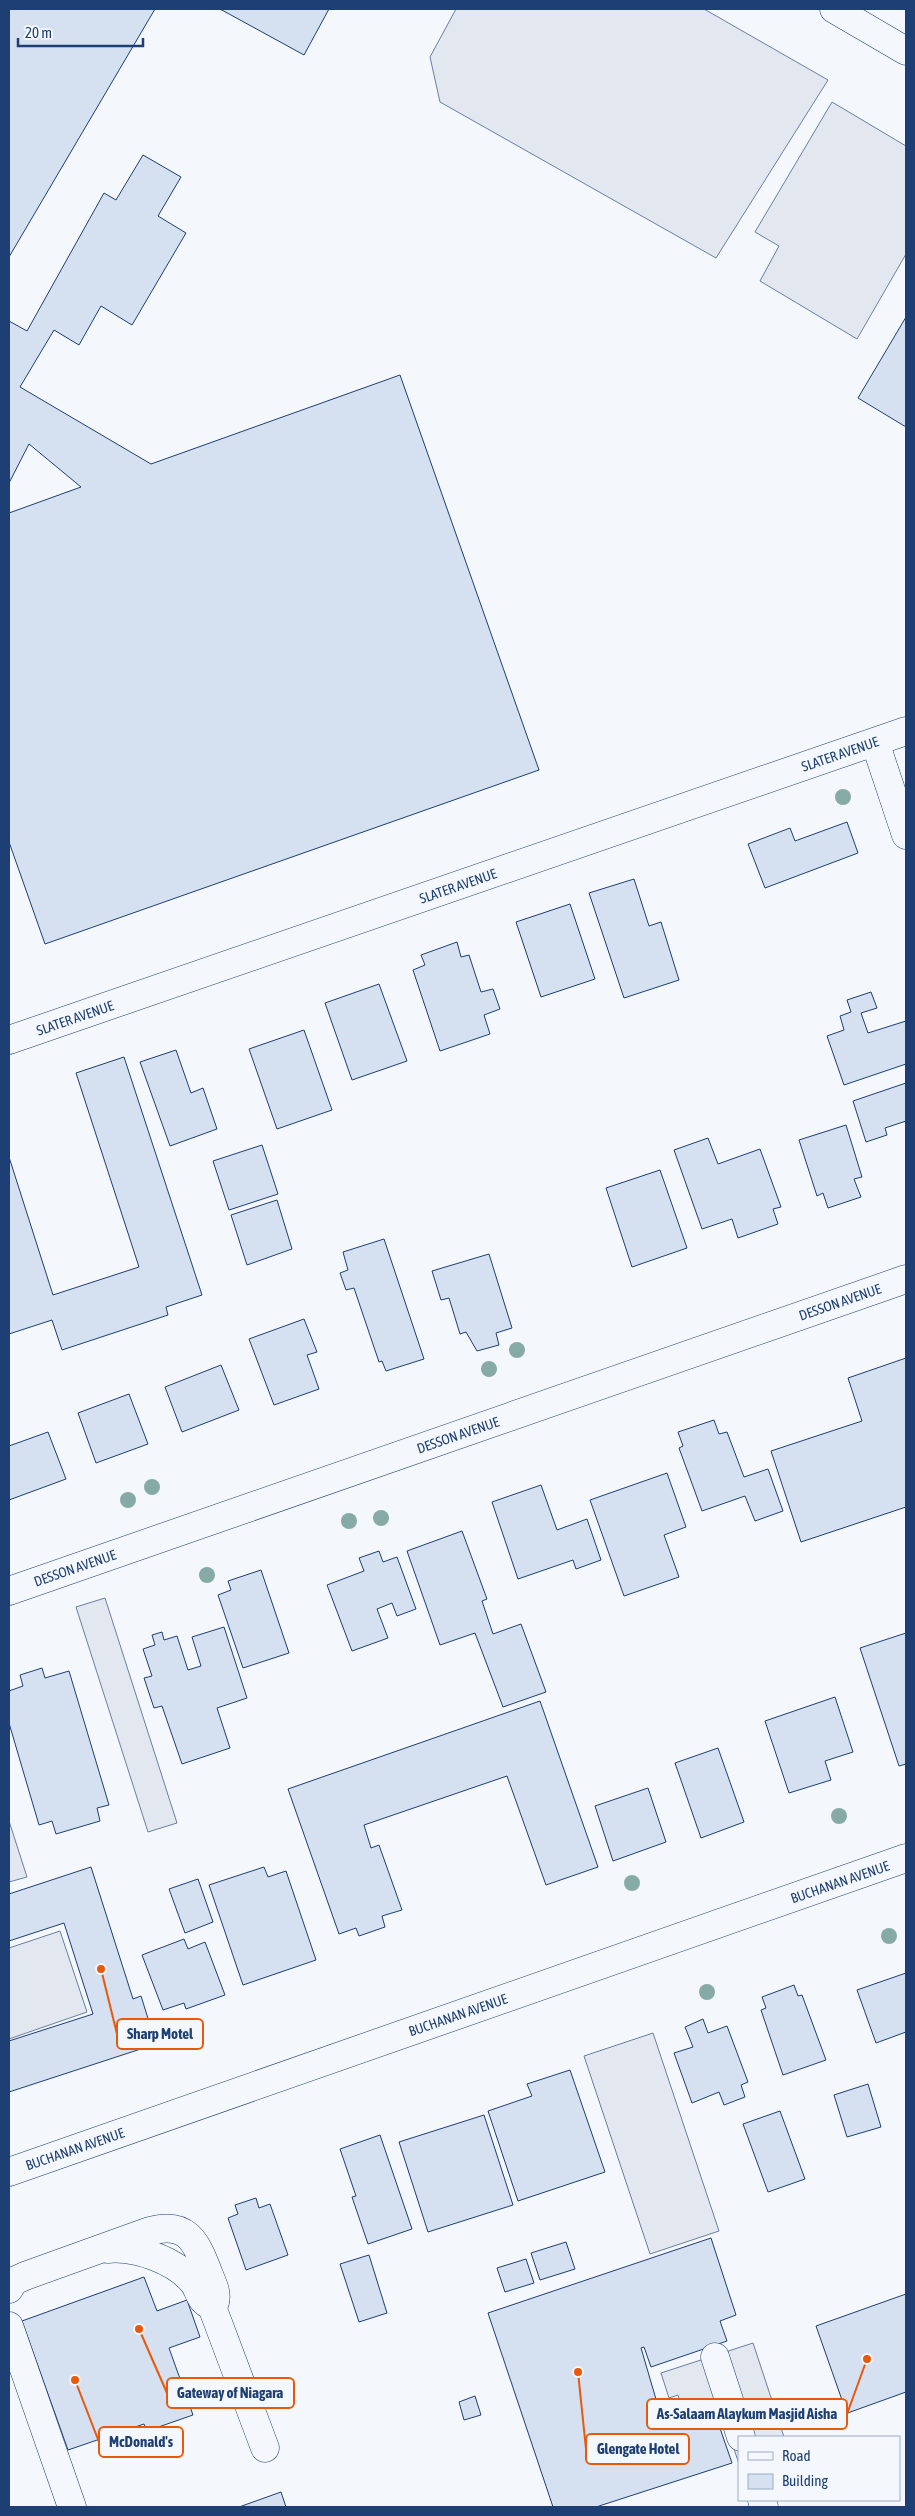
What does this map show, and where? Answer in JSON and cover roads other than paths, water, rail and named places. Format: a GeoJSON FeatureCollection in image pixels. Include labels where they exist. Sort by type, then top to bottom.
{"type":"FeatureCollection","features":[{"type":"Feature","properties":{"kind":"street"},"geometry":{"type":"LineString","coordinates":[[834,9],[906,51]]}},
{"type":"Feature","properties":{"kind":"street","name":"SLATER AVENUE"},"geometry":{"type":"LineString","coordinates":[[9,1040],[906,731]]}},
{"type":"Feature","properties":{"kind":"street"},"geometry":{"type":"LineString","coordinates":[[875,742],[906,835]]}},
{"type":"Feature","properties":{"kind":"street","name":"DESSON AVENUE"},"geometry":{"type":"LineString","coordinates":[[9,1591],[906,1279]]}},
{"type":"Feature","properties":{"kind":"street","name":"BUCHANAN AVENUE"},"geometry":{"type":"LineString","coordinates":[[9,2172],[906,1858]]}},
{"type":"Feature","properties":{"kind":"street"},"geometry":{"type":"LineString","coordinates":[[9,2289],[14,2281],[25,2276],[162,2228],[182,2230],[195,2242],[202,2256],[215,2294],[215,2302],[211,2304]]}},
{"type":"Feature","properties":{"kind":"street"},"geometry":{"type":"LineString","coordinates":[[90,2252],[127,2248],[151,2255],[182,2272],[195,2284],[202,2300],[211,2304],[265,2448]]}},
{"type":"Feature","properties":{"kind":"street"},"geometry":{"type":"LineString","coordinates":[[9,2326],[72,2507]]}},
{"type":"Feature","properties":{"kind":"street"},"geometry":{"type":"LineString","coordinates":[[715,2357],[741,2436]]}},
{"type":"Feature","properties":{"kind":"place","name":"Sharp Motel"},"geometry":{"type":"Point","coordinates":[101,1969]}},
{"type":"Feature","properties":{"kind":"place","name":"Gateway of Niagara"},"geometry":{"type":"Point","coordinates":[139,2329]}},
{"type":"Feature","properties":{"kind":"place","name":"As-Salaam Alaykum Masjid Aisha"},"geometry":{"type":"Point","coordinates":[867,2359]}},
{"type":"Feature","properties":{"kind":"place","name":"Glengate Hotel"},"geometry":{"type":"Point","coordinates":[578,2372]}},
{"type":"Feature","properties":{"kind":"place","name":"McDonald's"},"geometry":{"type":"Point","coordinates":[75,2380]}}]}
